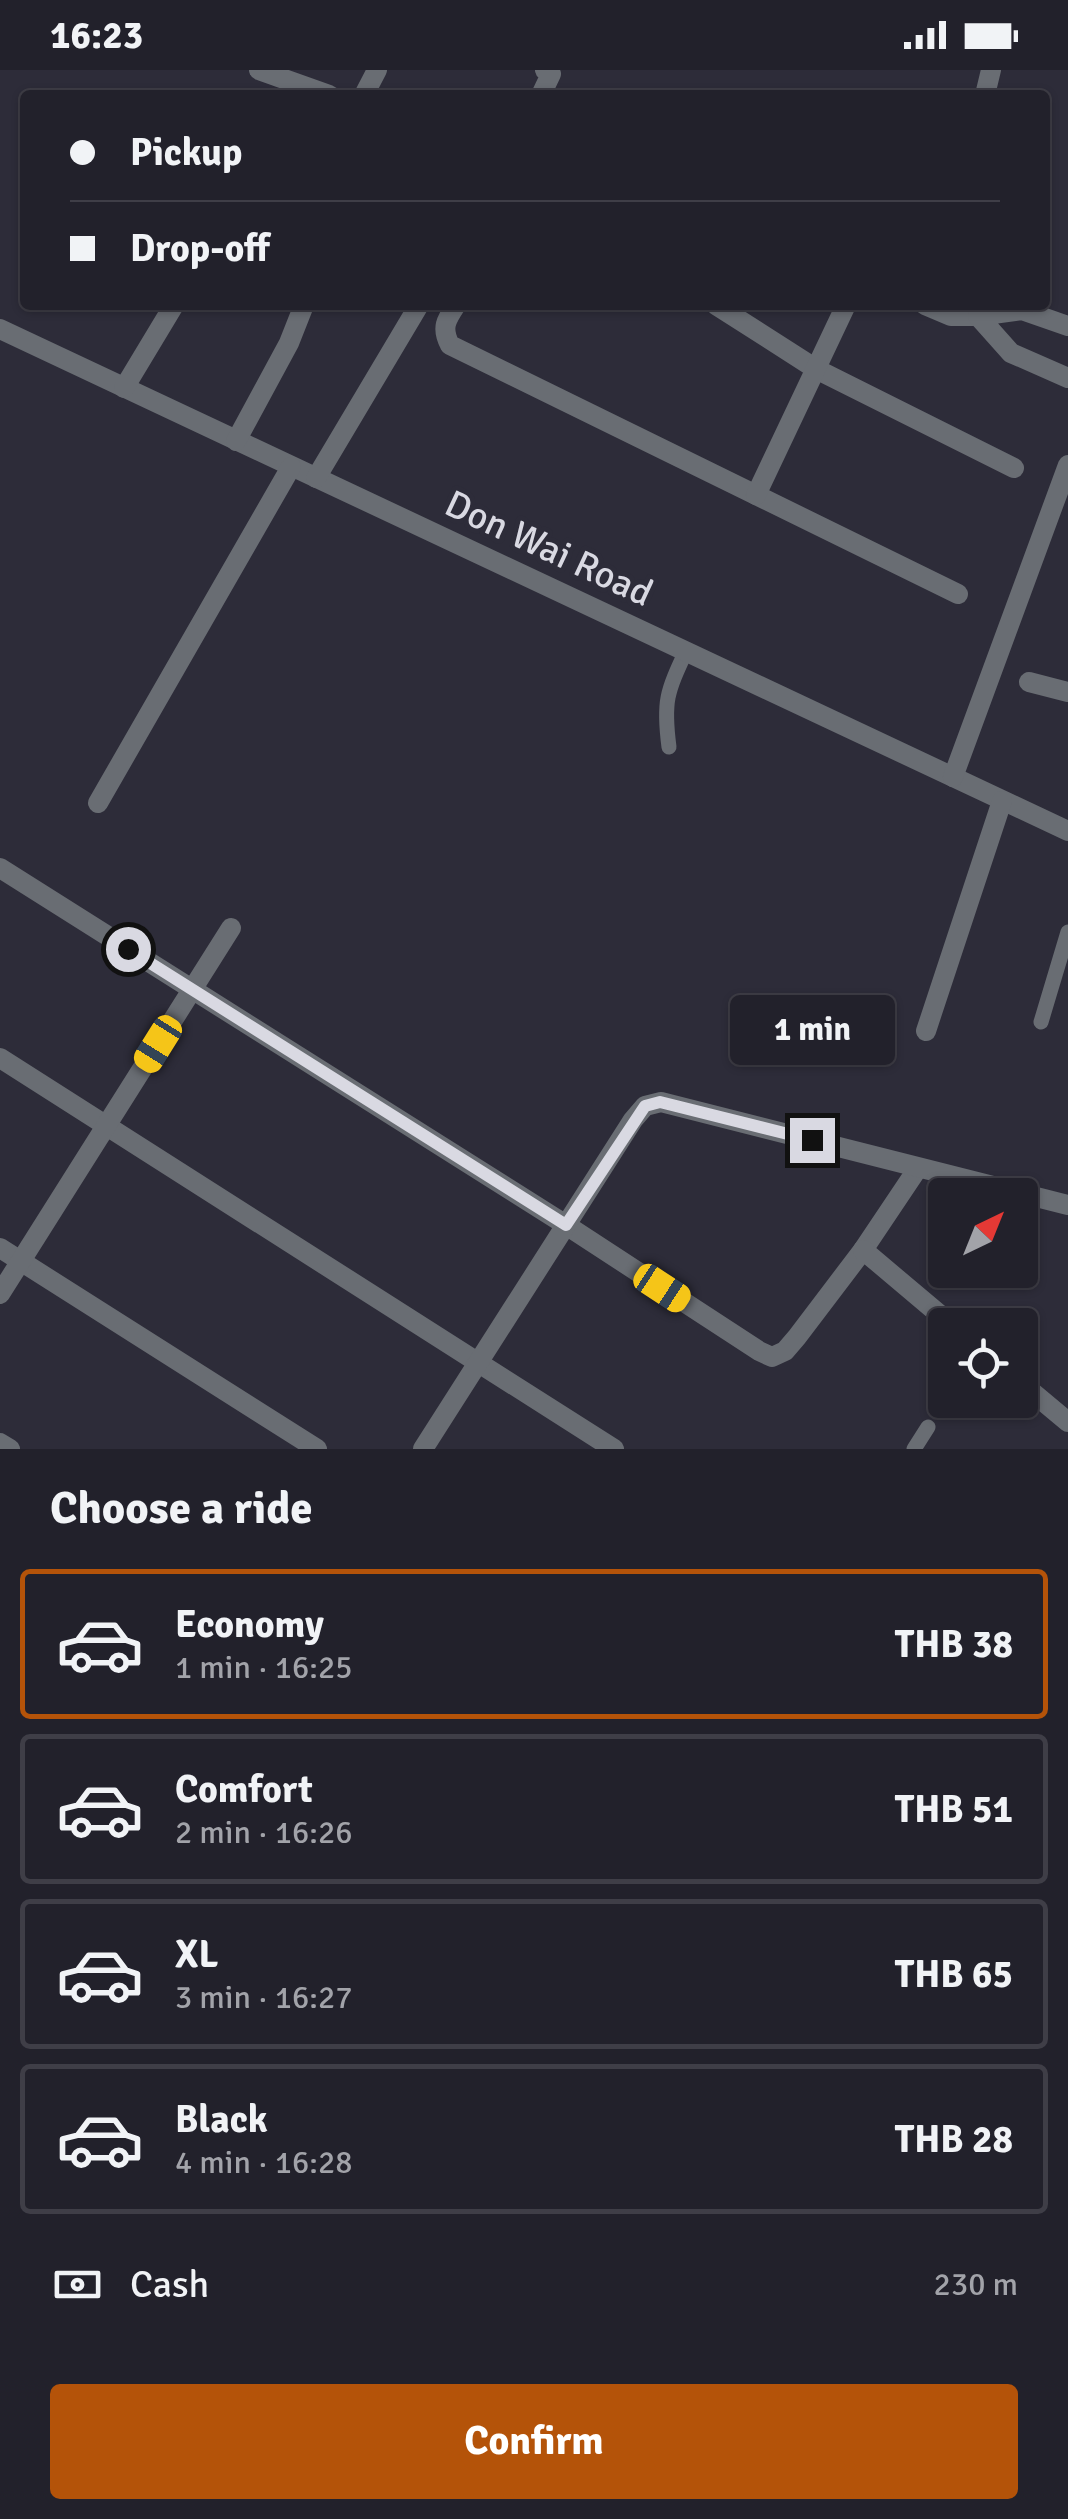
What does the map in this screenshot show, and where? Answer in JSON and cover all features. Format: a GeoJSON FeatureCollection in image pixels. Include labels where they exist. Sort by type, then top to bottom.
{"type":"FeatureCollection","features":[{"type":"Feature","properties":{"kind":"street"},"geometry":{"type":"LineString","coordinates":[[259,70],[315,90]]}},
{"type":"Feature","properties":{"kind":"street"},"geometry":{"type":"LineString","coordinates":[[124,388],[171,310]]}},
{"type":"Feature","properties":{"kind":"street"},"geometry":{"type":"LineString","coordinates":[[236,441],[302,310]]}},
{"type":"Feature","properties":{"kind":"street"},"geometry":{"type":"LineString","coordinates":[[316,478],[416,310]]}},
{"type":"Feature","properties":{"kind":"street"},"geometry":{"type":"LineString","coordinates":[[453,310],[444,333],[450,345],[958,594]]}},
{"type":"Feature","properties":{"kind":"street"},"geometry":{"type":"LineString","coordinates":[[724,310],[816,368],[1014,468]]}},
{"type":"Feature","properties":{"kind":"street"},"geometry":{"type":"LineString","coordinates":[[756,495],[844,310]]}},
{"type":"Feature","properties":{"kind":"street"},"geometry":{"type":"LineString","coordinates":[[937,310],[951,316],[1022,310],[1068,326]]}},
{"type":"Feature","properties":{"kind":"street"},"geometry":{"type":"LineString","coordinates":[[978,316],[1010,353],[1068,378]]}},
{"type":"Feature","properties":{"kind":"street","name":"Don Wai Road"},"geometry":{"type":"LineString","coordinates":[[0,329],[1068,831]]}},
{"type":"Feature","properties":{"kind":"street"},"geometry":{"type":"LineString","coordinates":[[953,776],[1068,465]]}},
{"type":"Feature","properties":{"kind":"street"},"geometry":{"type":"LineString","coordinates":[[98,803],[291,466]]}},
{"type":"Feature","properties":{"kind":"street"},"geometry":{"type":"LineString","coordinates":[[1029,682],[1068,692]]}},
{"type":"Feature","properties":{"kind":"street"},"geometry":{"type":"LineString","coordinates":[[926,1031],[1002,800]]}},
{"type":"Feature","properties":{"kind":"street"},"geometry":{"type":"LineString","coordinates":[[0,868],[772,1357],[785,1352],[797,1338],[918,1168]]}},
{"type":"Feature","properties":{"kind":"street"},"geometry":{"type":"LineString","coordinates":[[0,1294],[231,928]]}},
{"type":"Feature","properties":{"kind":"street"},"geometry":{"type":"LineString","coordinates":[[0,1058],[614,1449]]}},
{"type":"Feature","properties":{"kind":"street"},"geometry":{"type":"LineString","coordinates":[[423,1449],[645,1106],[660,1102],[1068,1205]]}},
{"type":"Feature","properties":{"kind":"street"},"geometry":{"type":"LineString","coordinates":[[0,1248],[317,1449]]}},
{"type":"Feature","properties":{"kind":"street"},"geometry":{"type":"LineString","coordinates":[[863,1250],[932,1308]]}},
{"type":"Feature","properties":{"kind":"street"},"geometry":{"type":"LineString","coordinates":[[1038,1397],[1068,1422]]}},
{"type":"Feature","properties":{"kind":"street"},"geometry":{"type":"LineString","coordinates":[[0,1443],[10,1449]]}},
{"type":"Feature","properties":{"kind":"lane"},"geometry":{"type":"LineString","coordinates":[[669,747],[664,710],[686,651]]}},
{"type":"Feature","properties":{"kind":"lane"},"geometry":{"type":"LineString","coordinates":[[1042,1022],[1068,932]]}},
{"type":"Feature","properties":{"kind":"lane"},"geometry":{"type":"LineString","coordinates":[[914,1449],[928,1426]]}},
{"type":"Feature","properties":{"kind":"route"},"geometry":{"type":"LineString","coordinates":[[128,949],[566,1225],[645,1106],[660,1102],[812,1140]]}}]}
